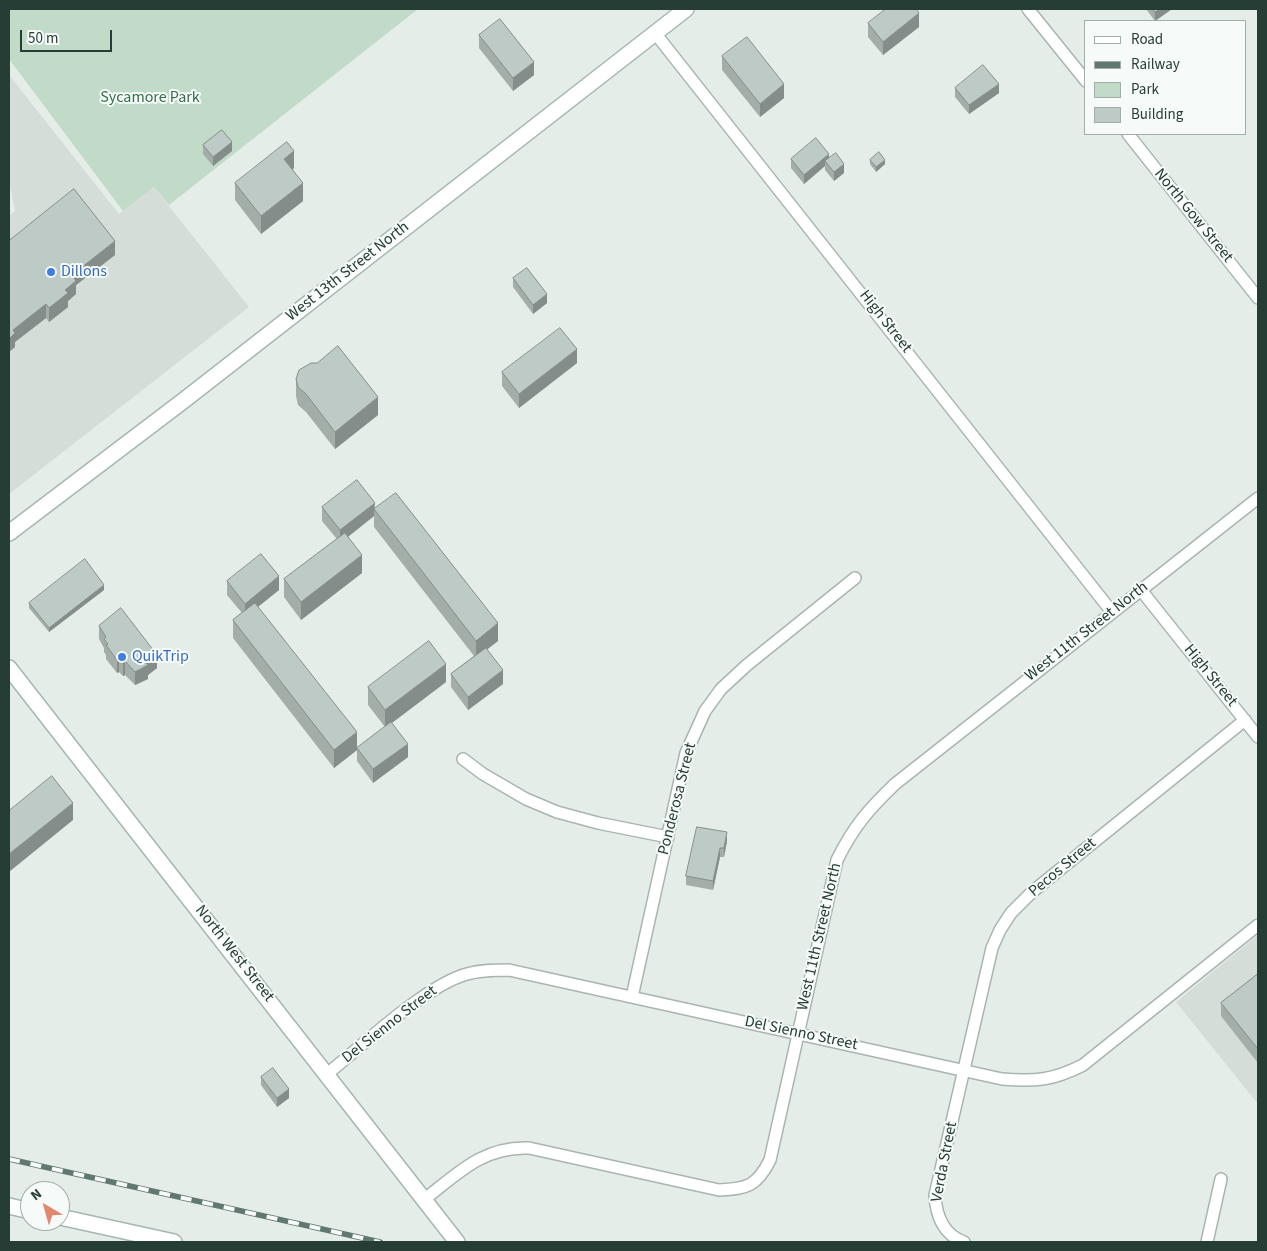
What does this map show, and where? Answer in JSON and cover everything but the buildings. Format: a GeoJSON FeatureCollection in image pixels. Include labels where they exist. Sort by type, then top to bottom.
{"type":"FeatureCollection","features":[{"type":"Feature","properties":{"kind":"main road","name":"West 13th Street North"},"geometry":{"type":"LineString","coordinates":[[9,533],[183,401],[683,10]]}},
{"type":"Feature","properties":{"kind":"main road","name":"North West Street"},"geometry":{"type":"LineString","coordinates":[[9,668],[458,1242]]}},
{"type":"Feature","properties":{"kind":"main road"},"geometry":{"type":"LineString","coordinates":[[70,1219],[174,1242]]}},
{"type":"Feature","properties":{"kind":"street"},"geometry":{"type":"LineString","coordinates":[[1028,9],[1084,79]]}},
{"type":"Feature","properties":{"kind":"street","name":"High Street"},"geometry":{"type":"LineString","coordinates":[[655,33],[1112,612]]}},
{"type":"Feature","properties":{"kind":"street","name":"North Gow Street"},"geometry":{"type":"LineString","coordinates":[[1129,135],[1258,298]]}},
{"type":"Feature","properties":{"kind":"street","name":"West 11th Street North"},"geometry":{"type":"LineString","coordinates":[[425,1199],[477,1160],[510,1148],[529,1148],[719,1190],[749,1186],[763,1174],[770,1160],[837,860],[849,835],[863,816],[896,784],[1258,498]]}},
{"type":"Feature","properties":{"kind":"street","name":"Ponderosa Street"},"geometry":{"type":"LineString","coordinates":[[632,997],[686,753],[702,718],[721,689],[747,665],[855,578]]}},
{"type":"Feature","properties":{"kind":"street","name":"High Street"},"geometry":{"type":"LineString","coordinates":[[1141,590],[1258,737]]}},
{"type":"Feature","properties":{"kind":"street","name":"Pecos Street"},"geometry":{"type":"LineString","coordinates":[[964,1070],[992,948],[1000,930],[1011,913],[1032,892],[1245,720]]}},
{"type":"Feature","properties":{"kind":"street"},"geometry":{"type":"LineString","coordinates":[[463,759],[483,774],[526,799],[557,812],[598,823],[668,837]]}},
{"type":"Feature","properties":{"kind":"street","name":"Del Sienno Street"},"geometry":{"type":"LineString","coordinates":[[327,1074],[416,1002],[449,981],[466,974],[509,970],[964,1070],[1023,1081],[1044,1080],[1083,1066],[1258,925]]}},
{"type":"Feature","properties":{"kind":"street","name":"Verda Street"},"geometry":{"type":"LineString","coordinates":[[964,1070],[936,1196],[936,1209],[941,1223],[948,1233],[964,1242]]}},
{"type":"Feature","properties":{"kind":"street"},"geometry":{"type":"LineString","coordinates":[[1207,1242],[1221,1179]]}},
{"type":"Feature","properties":{"kind":"shaded area"},"geometry":{"type":"Polygon","coordinates":[[[9,75],[119,214],[154,187],[249,307],[9,494],[9,216],[15,211],[9,181],[9,75]]]}},
{"type":"Feature","properties":{"kind":"shaded area"},"geometry":{"type":"Polygon","coordinates":[[[1258,935],[1258,1104],[1176,1002],[1258,935]]]}},
{"type":"Feature","properties":{"kind":"green space","name":"Sycamore Park"},"geometry":{"type":"Polygon","coordinates":[[[9,9],[418,9],[169,205],[154,187],[123,211],[9,59],[9,9]]]}},
{"type":"Feature","properties":{"kind":"railway"},"geometry":{"type":"LineString","coordinates":[[9,1159],[380,1242]]}},
{"type":"Feature","properties":{"kind":"place","name":"Dillons"},"geometry":{"type":"Point","coordinates":[51,272]}},
{"type":"Feature","properties":{"kind":"place","name":"QuikTrip"},"geometry":{"type":"Point","coordinates":[122,657]}}]}
